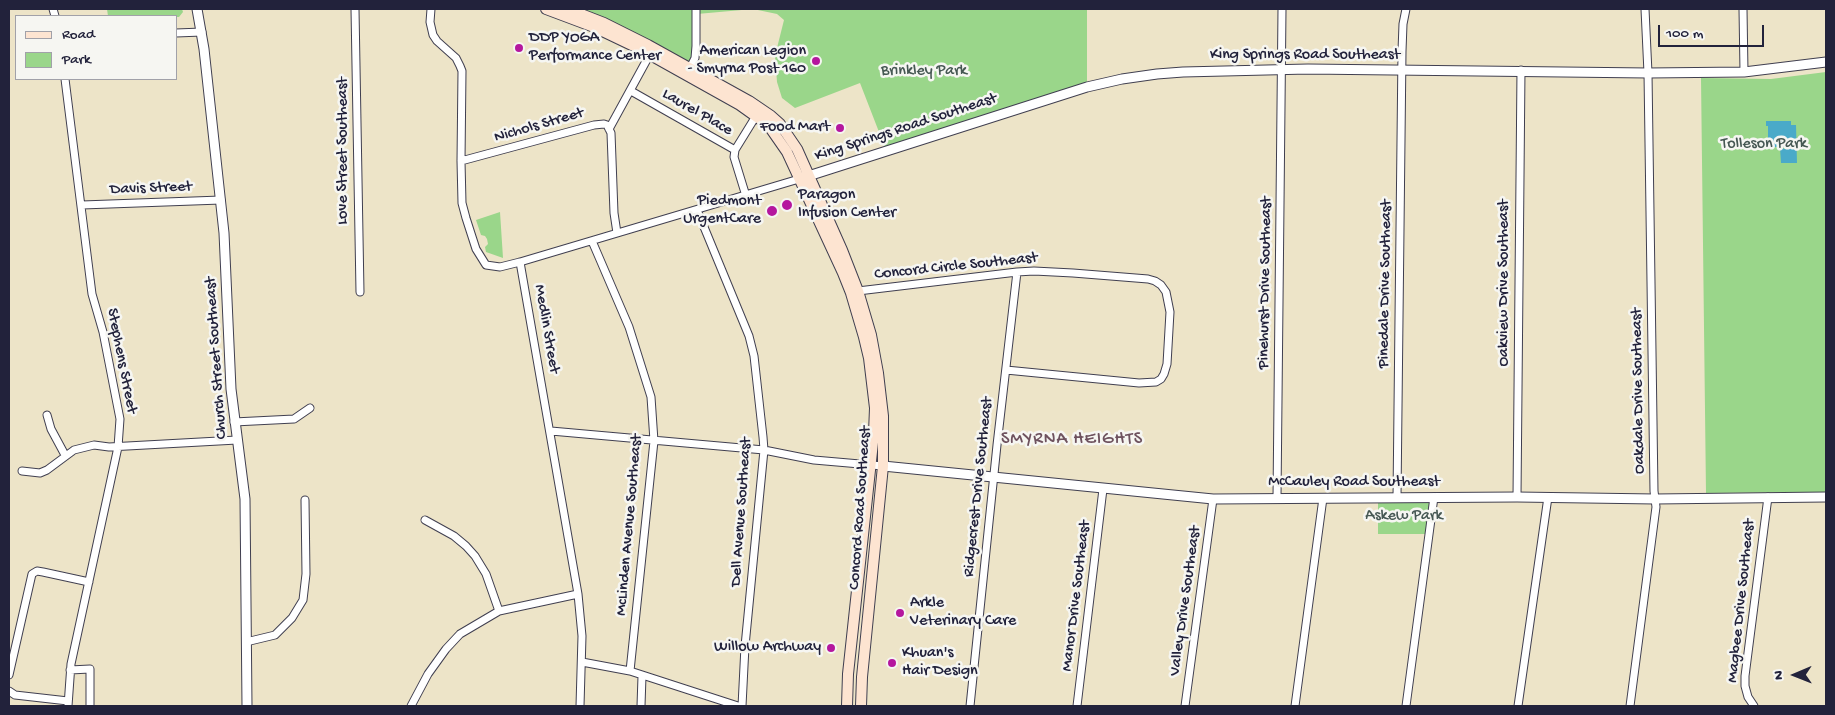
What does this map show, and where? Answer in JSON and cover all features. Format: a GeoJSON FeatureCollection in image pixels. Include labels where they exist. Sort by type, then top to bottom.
{"type":"FeatureCollection","features":[{"type":"Feature","properties":{"kind":"main road","name":"Concord Road Southeast"},"geometry":{"type":"LineString","coordinates":[[546,9],[594,27],[650,54],[719,93],[756,116],[770,128],[804,177],[858,291],[871,335],[883,416],[883,466],[862,677],[861,706]]}},
{"type":"Feature","properties":{"kind":"main road","name":"Concord Road Southeast"},"geometry":{"type":"LineString","coordinates":[[568,9],[625,33],[749,101],[771,116],[790,137],[804,177],[851,293],[869,358],[875,408],[848,674],[848,706]]}},
{"type":"Feature","properties":{"kind":"street","name":"Church Street Southeast"},"geometry":{"type":"LineString","coordinates":[[197,9],[202,32],[221,200],[234,422],[245,499],[247,706]]}},
{"type":"Feature","properties":{"kind":"street","name":"Love Street Southeast"},"geometry":{"type":"LineString","coordinates":[[356,9],[360,292]]}},
{"type":"Feature","properties":{"kind":"street"},"geometry":{"type":"LineString","coordinates":[[431,9],[430,22],[436,42],[456,58],[462,71],[461,190],[466,218],[486,266],[494,267],[520,262],[746,196],[804,177]]}},
{"type":"Feature","properties":{"kind":"street"},"geometry":{"type":"LineString","coordinates":[[690,68],[695,58],[696,9]]}},
{"type":"Feature","properties":{"kind":"street","name":"Pinehurst Drive Southeast"},"geometry":{"type":"LineString","coordinates":[[1277,498],[1282,9]]}},
{"type":"Feature","properties":{"kind":"street","name":"Pinedale Drive Southeast"},"geometry":{"type":"LineString","coordinates":[[1397,498],[1402,70],[1403,24],[1406,9]]}},
{"type":"Feature","properties":{"kind":"street","name":"Oakdale Drive Southeast"},"geometry":{"type":"LineString","coordinates":[[1630,706],[1656,507],[1648,73],[1645,9]]}},
{"type":"Feature","properties":{"kind":"street"},"geometry":{"type":"LineString","coordinates":[[1742,9],[1744,72]]}},
{"type":"Feature","properties":{"kind":"street"},"geometry":{"type":"LineString","coordinates":[[178,32],[202,32]]}},
{"type":"Feature","properties":{"kind":"street"},"geometry":{"type":"LineString","coordinates":[[617,233],[614,213],[610,129],[650,54]]}},
{"type":"Feature","properties":{"kind":"street","name":"King Springs Road Southeast"},"geometry":{"type":"LineString","coordinates":[[804,177],[1104,83],[1170,73],[1282,69],[1520,70],[1648,73],[1744,72],[1826,62]]}},
{"type":"Feature","properties":{"kind":"street","name":"Oakview Drive Southeast"},"geometry":{"type":"LineString","coordinates":[[1517,497],[1520,70]]}},
{"type":"Feature","properties":{"kind":"street","name":"Stephens Street"},"geometry":{"type":"LineString","coordinates":[[65,80],[92,294],[103,332],[120,419],[118,447],[70,670],[68,704]]}},
{"type":"Feature","properties":{"kind":"street","name":"Laurel Place"},"geometry":{"type":"LineString","coordinates":[[631,91],[735,150],[734,157],[746,196]]}},
{"type":"Feature","properties":{"kind":"street"},"geometry":{"type":"LineString","coordinates":[[735,150],[756,116]]}},
{"type":"Feature","properties":{"kind":"street","name":"Nichols Street"},"geometry":{"type":"LineString","coordinates":[[461,162],[594,124],[604,124],[610,129]]}},
{"type":"Feature","properties":{"kind":"street","name":"Davis Street"},"geometry":{"type":"LineString","coordinates":[[82,205],[221,200]]}},
{"type":"Feature","properties":{"kind":"street","name":"Dell Avenue Southeast"},"geometry":{"type":"LineString","coordinates":[[697,210],[749,336],[754,356],[764,450],[745,646],[742,706]]}},
{"type":"Feature","properties":{"kind":"street","name":"McLinden Avenue Southeast"},"geometry":{"type":"LineString","coordinates":[[592,241],[629,327],[651,397],[654,441],[630,671]]}},
{"type":"Feature","properties":{"kind":"street","name":"Medlin Street"},"geometry":{"type":"LineString","coordinates":[[520,262],[578,594],[582,636],[580,706]]}},
{"type":"Feature","properties":{"kind":"street","name":"Concord Circle Southeast"},"geometry":{"type":"LineString","coordinates":[[858,291],[1018,272],[1066,272],[1154,281],[1161,285],[1166,292],[1169,300],[1170,324],[1167,364],[1161,379],[1149,383],[1006,370]]}},
{"type":"Feature","properties":{"kind":"street","name":"Ridgecrest Drive Southeast"},"geometry":{"type":"LineString","coordinates":[[970,706],[1018,272]]}},
{"type":"Feature","properties":{"kind":"street"},"geometry":{"type":"LineString","coordinates":[[234,422],[294,419],[310,408]]}},
{"type":"Feature","properties":{"kind":"street"},"geometry":{"type":"LineString","coordinates":[[46,415],[65,455]]}},
{"type":"Feature","properties":{"kind":"street"},"geometry":{"type":"LineString","coordinates":[[551,431],[764,450],[814,460],[883,466]]}},
{"type":"Feature","properties":{"kind":"street"},"geometry":{"type":"LineString","coordinates":[[22,471],[40,472],[47,470],[74,450],[94,445],[109,448],[237,440]]}},
{"type":"Feature","properties":{"kind":"street","name":"McCauley Road Southeast"},"geometry":{"type":"LineString","coordinates":[[883,466],[1213,499],[1826,497]]}},
{"type":"Feature","properties":{"kind":"street","name":"Manor Drive Southeast"},"geometry":{"type":"LineString","coordinates":[[1077,706],[1103,489]]}},
{"type":"Feature","properties":{"kind":"street"},"geometry":{"type":"LineString","coordinates":[[1406,706],[1434,497]]}},
{"type":"Feature","properties":{"kind":"street","name":"Magbee Drive Southeast"},"geometry":{"type":"LineString","coordinates":[[1754,706],[1748,697],[1745,676],[1768,497]]}},
{"type":"Feature","properties":{"kind":"street"},"geometry":{"type":"LineString","coordinates":[[1295,706],[1323,498]]}},
{"type":"Feature","properties":{"kind":"street"},"geometry":{"type":"LineString","coordinates":[[1518,706],[1548,498]]}},
{"type":"Feature","properties":{"kind":"street","name":"Valley Drive Southeast"},"geometry":{"type":"LineString","coordinates":[[1185,706],[1213,499]]}},
{"type":"Feature","properties":{"kind":"street"},"geometry":{"type":"LineString","coordinates":[[246,642],[274,635],[292,618],[302,600],[306,574],[305,500]]}},
{"type":"Feature","properties":{"kind":"street"},"geometry":{"type":"LineString","coordinates":[[425,520],[454,536],[475,556],[486,574],[499,612]]}},
{"type":"Feature","properties":{"kind":"street"},"geometry":{"type":"LineString","coordinates":[[9,675],[32,574],[36,571],[89,582]]}},
{"type":"Feature","properties":{"kind":"street"},"geometry":{"type":"LineString","coordinates":[[411,706],[428,674],[446,649],[460,634],[499,612],[578,594]]}},
{"type":"Feature","properties":{"kind":"street"},"geometry":{"type":"LineString","coordinates":[[582,662],[630,671],[738,706]]}},
{"type":"Feature","properties":{"kind":"street"},"geometry":{"type":"LineString","coordinates":[[70,670],[90,669],[90,706]]}},
{"type":"Feature","properties":{"kind":"street"},"geometry":{"type":"LineString","coordinates":[[641,706],[642,676]]}},
{"type":"Feature","properties":{"kind":"street"},"geometry":{"type":"LineString","coordinates":[[9,691],[15,695],[68,704]]}},
{"type":"Feature","properties":{"kind":"green space"},"geometry":{"type":"Polygon","coordinates":[[[107,9],[182,9],[183,12],[179,17],[178,15],[108,15],[107,9]]]}},
{"type":"Feature","properties":{"kind":"green space"},"geometry":{"type":"Polygon","coordinates":[[[555,9],[753,9],[697,14],[696,46],[689,71],[555,9]]]}},
{"type":"Feature","properties":{"kind":"green space","name":"Brinkley Park"},"geometry":{"type":"Polygon","coordinates":[[[753,9],[1087,9],[1087,87],[886,150],[860,83],[795,108],[782,98],[777,82],[775,56],[784,20],[777,14],[753,9]]]}},
{"type":"Feature","properties":{"kind":"green space","name":"Tolleson Park"},"geometry":{"type":"Polygon","coordinates":[[[1826,72],[1826,492],[1706,493],[1701,78],[1771,79],[1826,72]]]}},
{"type":"Feature","properties":{"kind":"green space"},"geometry":{"type":"Polygon","coordinates":[[[500,212],[503,258],[486,252],[487,239],[481,235],[476,220],[500,212]]]}},
{"type":"Feature","properties":{"kind":"green space","name":"Askew Park"},"geometry":{"type":"Polygon","coordinates":[[[1378,501],[1429,501],[1426,534],[1378,534],[1378,501]]]}},
{"type":"Feature","properties":{"kind":"water"},"geometry":{"type":"Polygon","coordinates":[[[1766,121],[1791,121],[1791,125],[1796,125],[1797,163],[1781,163],[1780,148],[1787,149],[1787,147],[1768,147],[1768,126],[1766,126],[1766,121]]]}},
{"type":"Feature","properties":{"kind":"place","name":"DDP YOGA Performance Center"},"geometry":{"type":"Point","coordinates":[519,48]}},
{"type":"Feature","properties":{"kind":"place","name":"American Legion - Smyrna Post 160"},"geometry":{"type":"Point","coordinates":[816,61]}},
{"type":"Feature","properties":{"kind":"place","name":"Food Mart"},"geometry":{"type":"Point","coordinates":[840,128]}},
{"type":"Feature","properties":{"kind":"place","name":"Paragon Infusion Center"},"geometry":{"type":"Point","coordinates":[787,205]}},
{"type":"Feature","properties":{"kind":"place","name":"Piedmont UrgentCare"},"geometry":{"type":"Point","coordinates":[772,211]}},
{"type":"Feature","properties":{"kind":"place","name":"Arkle Veterinary Care"},"geometry":{"type":"Point","coordinates":[900,613]}},
{"type":"Feature","properties":{"kind":"place","name":"Willow Archway"},"geometry":{"type":"Point","coordinates":[831,648]}},
{"type":"Feature","properties":{"kind":"place","name":"Khuan's Hair Design"},"geometry":{"type":"Point","coordinates":[892,663]}},
{"type":"Feature","properties":{"kind":"district","name":"SMYRNA HEIGHTS"},"geometry":{"type":"Point","coordinates":[1072,440]}}]}
